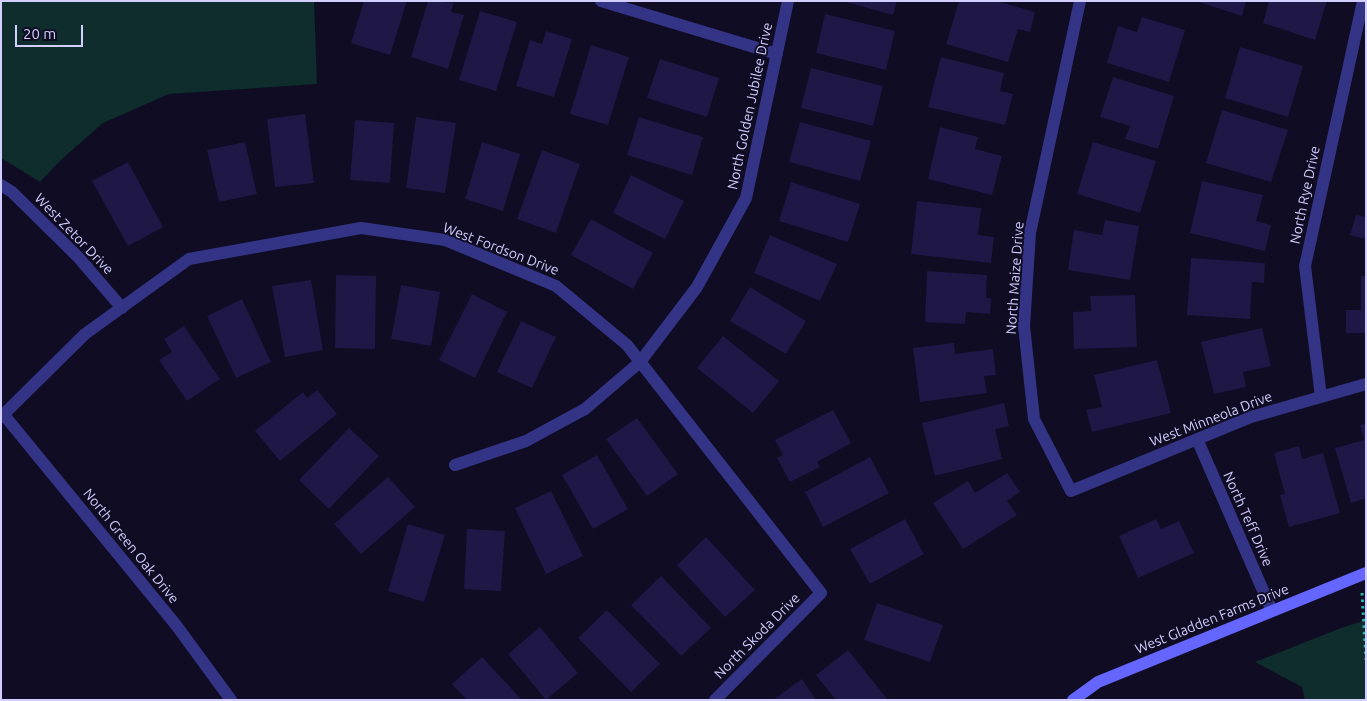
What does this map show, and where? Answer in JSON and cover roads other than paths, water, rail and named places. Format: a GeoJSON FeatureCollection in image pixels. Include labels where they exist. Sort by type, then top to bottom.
{"type":"FeatureCollection","features":[{"type":"Feature","properties":{"kind":"street"},"geometry":{"type":"LineString","coordinates":[[601,1],[777,54]]}},
{"type":"Feature","properties":{"kind":"street","name":"North Golden Jubilee Drive"},"geometry":{"type":"LineString","coordinates":[[455,465],[526,441],[585,409],[640,362],[697,287],[746,198],[788,1]]}},
{"type":"Feature","properties":{"kind":"street","name":"North Maize Drive"},"geometry":{"type":"LineString","coordinates":[[1070,491],[1034,419],[1024,326],[1030,233],[1080,1]]}},
{"type":"Feature","properties":{"kind":"street","name":"North Rye Drive"},"geometry":{"type":"LineString","coordinates":[[1321,397],[1305,266],[1363,1]]}},
{"type":"Feature","properties":{"kind":"street","name":"West Zetor Drive"},"geometry":{"type":"LineString","coordinates":[[1,185],[12,192],[78,257],[122,308]]}},
{"type":"Feature","properties":{"kind":"street","name":"West Fordson Drive"},"geometry":{"type":"LineString","coordinates":[[2,416],[85,334],[189,259],[361,228],[445,240],[556,286],[627,345],[821,593]]}},
{"type":"Feature","properties":{"kind":"street","name":"West Minneola Drive"},"geometry":{"type":"LineString","coordinates":[[1070,491],[1251,417],[1366,384]]}},
{"type":"Feature","properties":{"kind":"street","name":"North Green Oak Drive"},"geometry":{"type":"LineString","coordinates":[[2,416],[176,625],[231,700]]}},
{"type":"Feature","properties":{"kind":"street","name":"North Teff Drive"},"geometry":{"type":"LineString","coordinates":[[1197,439],[1272,611]]}},
{"type":"Feature","properties":{"kind":"street","name":"West Gladden Farms Drive"},"geometry":{"type":"LineString","coordinates":[[1073,700],[1098,682],[1363,574]]}},
{"type":"Feature","properties":{"kind":"street","name":"North Skoda Drive"},"geometry":{"type":"LineString","coordinates":[[715,700],[821,593]]}}]}
